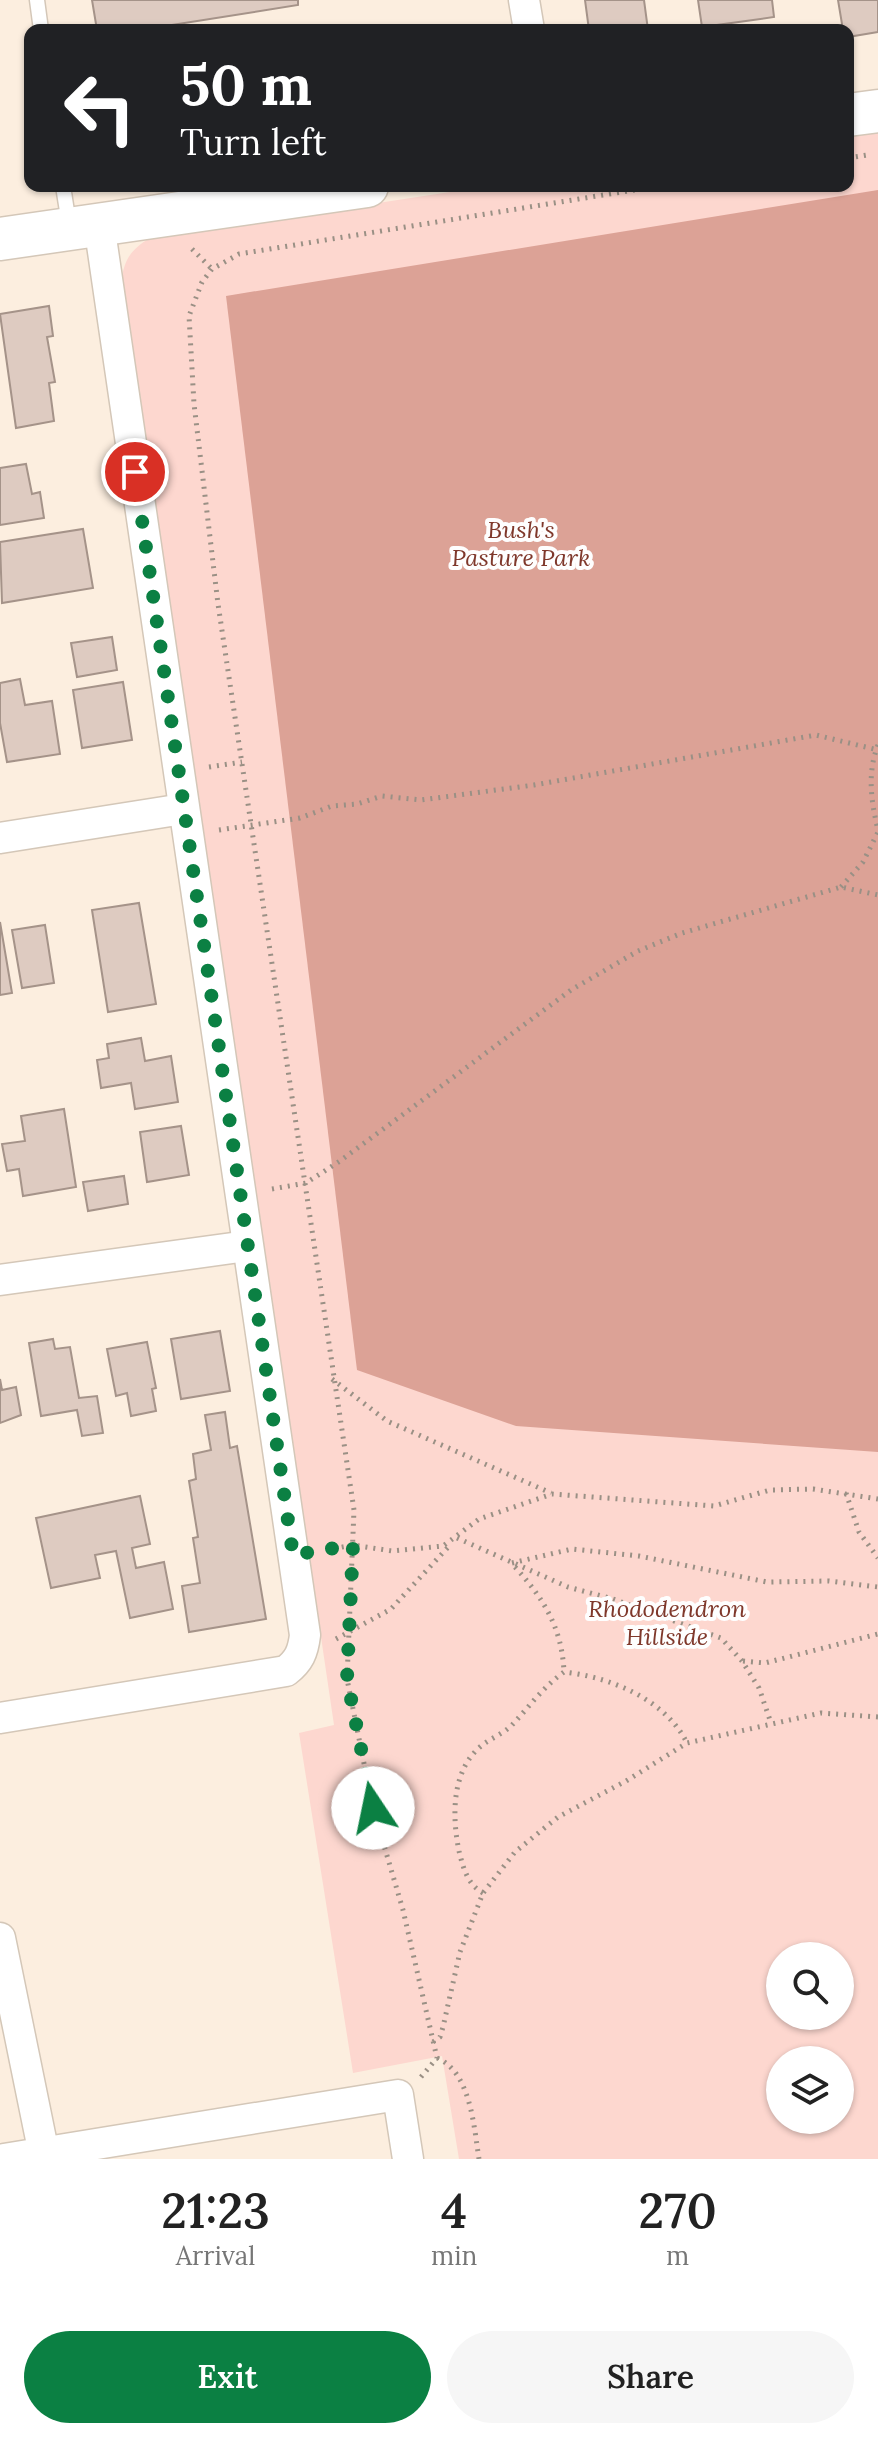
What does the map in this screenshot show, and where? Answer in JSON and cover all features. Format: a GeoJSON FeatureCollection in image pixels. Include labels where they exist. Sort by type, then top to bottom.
{"type":"FeatureCollection","features":[{"type":"Feature","properties":{"kind":"street"},"geometry":{"type":"LineString","coordinates":[[524,0],[528,24]]}},
{"type":"Feature","properties":{"kind":"street"},"geometry":{"type":"LineString","coordinates":[[854,114],[878,111]]}},
{"type":"Feature","properties":{"kind":"street"},"geometry":{"type":"LineString","coordinates":[[0,239],[326,192]]}},
{"type":"Feature","properties":{"kind":"street"},"geometry":{"type":"LineString","coordinates":[[0,1718],[286,1671],[296,1663],[303,1651],[305,1635],[185,822],[84,227]]}},
{"type":"Feature","properties":{"kind":"street"},"geometry":{"type":"LineString","coordinates":[[0,838],[185,822]]}},
{"type":"Feature","properties":{"kind":"street"},"geometry":{"type":"LineString","coordinates":[[0,1280],[247,1246]]}},
{"type":"Feature","properties":{"kind":"street"},"geometry":{"type":"LineString","coordinates":[[0,1938],[44,2156]]}},
{"type":"Feature","properties":{"kind":"street"},"geometry":{"type":"LineString","coordinates":[[4,2159],[44,2156],[398,2095],[408,2159]]}},
{"type":"Feature","properties":{"kind":"lane"},"geometry":{"type":"LineString","coordinates":[[37,0],[40,24]]}},
{"type":"Feature","properties":{"kind":"lane"},"geometry":{"type":"LineString","coordinates":[[66,192],[84,227]]}},
{"type":"Feature","properties":{"kind":"path"},"geometry":{"type":"LineString","coordinates":[[621,192],[255,250],[225,260],[212,269],[202,282],[189,316],[190,356],[218,604],[354,1510],[347,1679],[354,1726],[373,1808],[412,1947],[433,2042],[440,2037],[460,1952],[483,1893],[503,1865],[543,1828],[687,1743],[821,1713],[878,1717]]}},
{"type":"Feature","properties":{"kind":"path"},"geometry":{"type":"LineString","coordinates":[[188,246],[212,269]]}},
{"type":"Feature","properties":{"kind":"path"},"geometry":{"type":"LineString","coordinates":[[185,822],[253,825],[300,818],[332,806],[357,804],[382,796],[421,800],[521,787],[816,735],[877,748],[871,802],[878,831],[863,862],[841,887]]}},
{"type":"Feature","properties":{"kind":"path"},"geometry":{"type":"LineString","coordinates":[[229,764],[242,762]]}},
{"type":"Feature","properties":{"kind":"path"},"geometry":{"type":"LineString","coordinates":[[239,1193],[306,1183],[392,1124],[595,974],[682,933],[841,887],[878,895]]}},
{"type":"Feature","properties":{"kind":"path"},"geometry":{"type":"LineString","coordinates":[[332,1379],[387,1421],[552,1494],[714,1506],[770,1490],[813,1489],[878,1499]]}},
{"type":"Feature","properties":{"kind":"path"},"geometry":{"type":"LineString","coordinates":[[846,1493],[859,1532],[878,1558]]}},
{"type":"Feature","properties":{"kind":"path"},"geometry":{"type":"LineString","coordinates":[[293,1555],[353,1545],[392,1551],[443,1546],[479,1519],[552,1494]]}},
{"type":"Feature","properties":{"kind":"path"},"geometry":{"type":"LineString","coordinates":[[456,1538],[495,1553],[511,1564],[541,1596],[556,1624],[563,1648],[564,1672]]}},
{"type":"Feature","properties":{"kind":"path"},"geometry":{"type":"LineString","coordinates":[[348,1635],[391,1609],[456,1538]]}},
{"type":"Feature","properties":{"kind":"path"},"geometry":{"type":"LineString","coordinates":[[511,1564],[572,1549],[639,1556],[767,1582],[829,1581],[878,1587]]}},
{"type":"Feature","properties":{"kind":"path"},"geometry":{"type":"LineString","coordinates":[[511,1564],[568,1587],[613,1599],[721,1638],[742,1661],[759,1688],[771,1723]]}},
{"type":"Feature","properties":{"kind":"path"},"geometry":{"type":"LineString","coordinates":[[742,1661],[765,1663],[878,1634]]}},
{"type":"Feature","properties":{"kind":"path"},"geometry":{"type":"LineString","coordinates":[[483,1893],[467,1878],[456,1835],[454,1813],[461,1775],[481,1746],[510,1727],[549,1683],[564,1672],[619,1684],[678,1725],[687,1743]]}},
{"type":"Feature","properties":{"kind":"path"},"geometry":{"type":"LineString","coordinates":[[437,2058],[449,2065],[471,2110],[479,2159]]}},
{"type":"Feature","properties":{"kind":"green space","name":"Bush's Pasture Park"},"geometry":{"type":"Polygon","coordinates":[[[878,129],[878,2159],[459,2159],[442,2056],[353,2073],[299,1733],[334,1725],[121,283],[126,262],[137,247],[150,238],[450,192],[854,192],[854,132],[878,129]]]}},
{"type":"Feature","properties":{"kind":"green space","name":"Bush's Pasture Park"},"geometry":{"type":"Polygon","coordinates":[[[878,190],[878,1452],[516,1426],[357,1370],[226,296],[878,190]]]}},
{"type":"Feature","properties":{"kind":"building"},"geometry":{"type":"Polygon","coordinates":[[[92,0],[298,0],[298,5],[178,24],[96,24],[92,0]]]}},
{"type":"Feature","properties":{"kind":"building"},"geometry":{"type":"Polygon","coordinates":[[[585,0],[644,0],[647,24],[588,24],[585,0]]]}},
{"type":"Feature","properties":{"kind":"building"},"geometry":{"type":"Polygon","coordinates":[[[698,0],[772,0],[774,17],[702,24],[698,0]]]}},
{"type":"Feature","properties":{"kind":"building"},"geometry":{"type":"Polygon","coordinates":[[[838,0],[878,0],[878,32],[854,36],[854,24],[842,24],[838,0]]]}},
{"type":"Feature","properties":{"kind":"building"},"geometry":{"type":"Polygon","coordinates":[[[49,306],[53,336],[47,337],[55,382],[49,383],[54,421],[16,428],[0,314],[49,306]]]}},
{"type":"Feature","properties":{"kind":"building"},"geometry":{"type":"Polygon","coordinates":[[[26,464],[32,494],[40,492],[44,518],[0,525],[0,468],[26,464]]]}},
{"type":"Feature","properties":{"kind":"building"},"geometry":{"type":"Polygon","coordinates":[[[83,529],[93,588],[2,603],[0,542],[83,529]]]}},
{"type":"Feature","properties":{"kind":"building"},"geometry":{"type":"Polygon","coordinates":[[[112,637],[117,670],[77,677],[71,643],[112,637]]]}},
{"type":"Feature","properties":{"kind":"building"},"geometry":{"type":"Polygon","coordinates":[[[20,679],[25,705],[52,701],[60,754],[7,762],[0,723],[0,683],[20,679]]]}},
{"type":"Feature","properties":{"kind":"building"},"geometry":{"type":"Polygon","coordinates":[[[123,682],[132,740],[82,748],[73,690],[123,682]]]}},
{"type":"Feature","properties":{"kind":"building"},"geometry":{"type":"Polygon","coordinates":[[[139,903],[156,1004],[108,1012],[92,910],[139,903]]]}},
{"type":"Feature","properties":{"kind":"building"},"geometry":{"type":"Polygon","coordinates":[[[0,922],[12,993],[0,995],[0,922]]]}},
{"type":"Feature","properties":{"kind":"building"},"geometry":{"type":"Polygon","coordinates":[[[45,925],[54,983],[22,988],[12,930],[45,925]]]}},
{"type":"Feature","properties":{"kind":"building"},"geometry":{"type":"Polygon","coordinates":[[[141,1038],[145,1061],[171,1056],[178,1102],[135,1109],[131,1083],[101,1088],[97,1060],[109,1058],[107,1044],[141,1038]]]}},
{"type":"Feature","properties":{"kind":"building"},"geometry":{"type":"Polygon","coordinates":[[[64,1109],[76,1187],[23,1196],[19,1169],[7,1171],[2,1144],[25,1141],[21,1116],[64,1109]]]}},
{"type":"Feature","properties":{"kind":"building"},"geometry":{"type":"Polygon","coordinates":[[[181,1126],[189,1175],[147,1182],[140,1132],[181,1126]]]}},
{"type":"Feature","properties":{"kind":"building"},"geometry":{"type":"Polygon","coordinates":[[[124,1176],[128,1204],[88,1211],[83,1182],[124,1176]]]}},
{"type":"Feature","properties":{"kind":"building"},"geometry":{"type":"Polygon","coordinates":[[[220,1331],[230,1391],[181,1399],[171,1339],[220,1331]]]}},
{"type":"Feature","properties":{"kind":"building"},"geometry":{"type":"Polygon","coordinates":[[[53,1339],[55,1349],[70,1347],[79,1398],[97,1396],[103,1433],[82,1436],[77,1410],[41,1416],[29,1343],[53,1339]]]}},
{"type":"Feature","properties":{"kind":"building"},"geometry":{"type":"Polygon","coordinates":[[[147,1342],[156,1388],[152,1389],[156,1411],[131,1416],[127,1393],[116,1396],[107,1349],[147,1342]]]}},
{"type":"Feature","properties":{"kind":"building"},"geometry":{"type":"Polygon","coordinates":[[[0,1379],[2,1390],[16,1387],[21,1415],[0,1423],[0,1379]]]}},
{"type":"Feature","properties":{"kind":"building"},"geometry":{"type":"Polygon","coordinates":[[[225,1412],[230,1448],[237,1446],[266,1619],[189,1632],[182,1586],[200,1583],[193,1538],[198,1537],[189,1481],[196,1479],[193,1454],[211,1450],[205,1415],[225,1412]]]}},
{"type":"Feature","properties":{"kind":"building"},"geometry":{"type":"Polygon","coordinates":[[[140,1496],[150,1544],[132,1548],[136,1568],[164,1562],[173,1609],[130,1618],[116,1551],[95,1555],[100,1578],[51,1588],[36,1518],[140,1496]]]}},
{"type":"Feature","properties":{"kind":"route"},"geometry":{"type":"LineString","coordinates":[[135,472],[293,1555],[353,1545],[347,1679],[354,1726],[373,1808]]}},
{"type":"Feature","properties":{"kind":"park label","name":"Rhododendron Hillside"},"geometry":{"type":"Point","coordinates":[667,1622]}}]}
